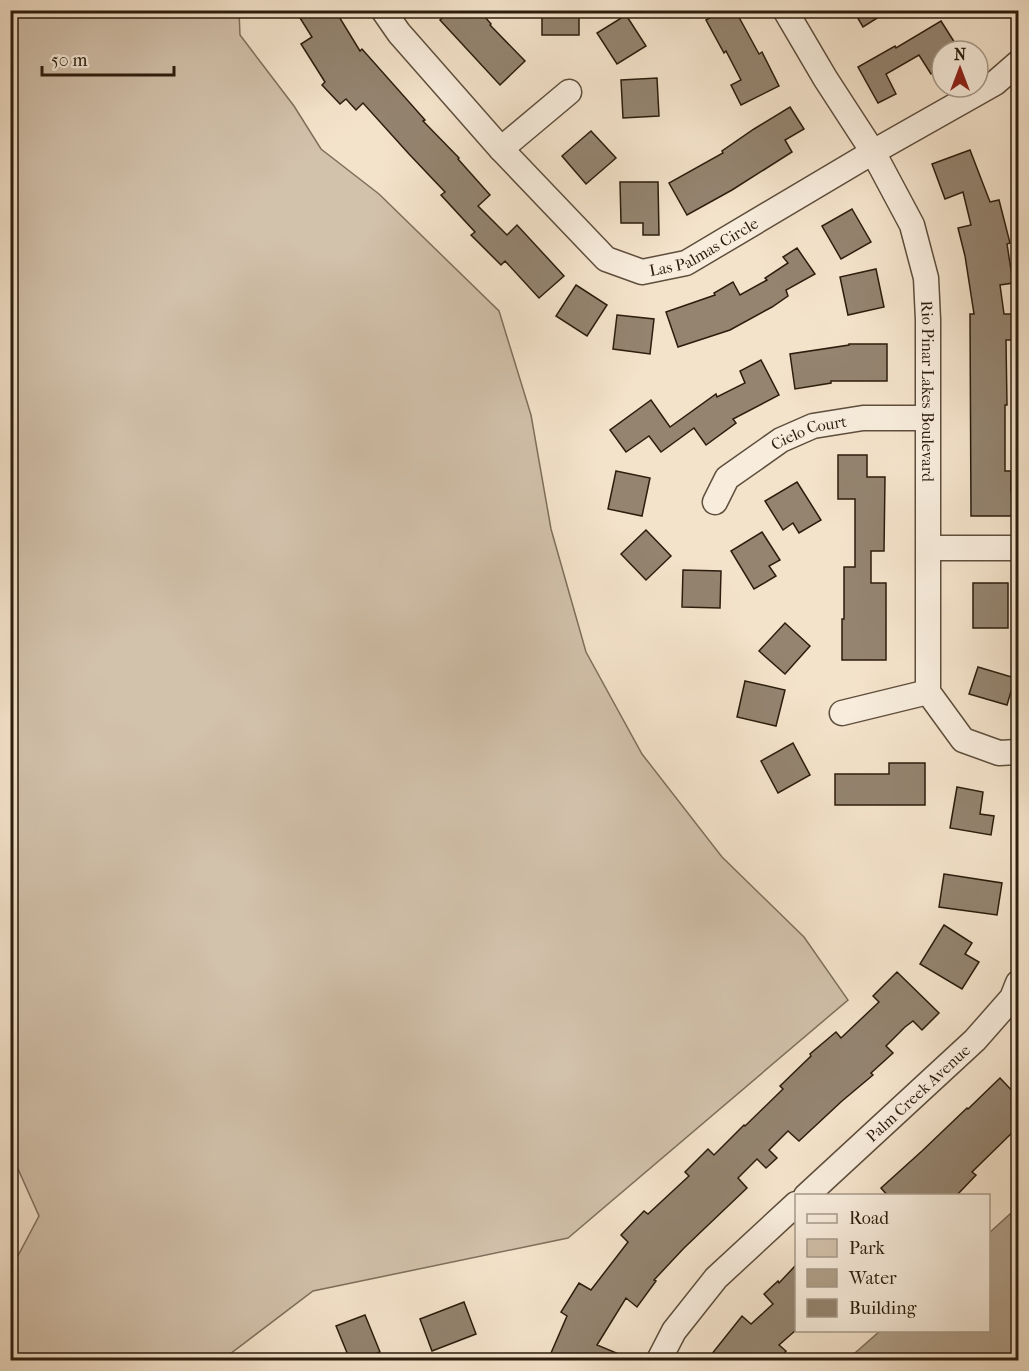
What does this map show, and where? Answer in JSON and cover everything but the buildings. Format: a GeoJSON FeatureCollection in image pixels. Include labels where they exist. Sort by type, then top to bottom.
{"type":"FeatureCollection","features":[{"type":"Feature","properties":{"kind":"street","name":"Las Palmas Circle"},"geometry":{"type":"LineString","coordinates":[[383,10],[399,33],[501,149],[606,259],[642,272],[686,263],[995,82],[1018,63]]}},
{"type":"Feature","properties":{"kind":"street","name":"Rio Pinar Lakes Boulevard"},"geometry":{"type":"LineString","coordinates":[[785,10],[825,78],[873,152],[912,225],[926,278],[928,692]]}},
{"type":"Feature","properties":{"kind":"street"},"geometry":{"type":"LineString","coordinates":[[501,149],[569,92]]}},
{"type":"Feature","properties":{"kind":"street","name":"Cielo Court"},"geometry":{"type":"LineString","coordinates":[[715,502],[728,478],[781,440],[813,426],[863,418],[927,418]]}},
{"type":"Feature","properties":{"kind":"street"},"geometry":{"type":"LineString","coordinates":[[928,548],[1018,548]]}},
{"type":"Feature","properties":{"kind":"street"},"geometry":{"type":"LineString","coordinates":[[842,713],[928,692],[963,740],[999,753],[1018,752]]}},
{"type":"Feature","properties":{"kind":"street","name":"Palm Creek Avenue"},"geometry":{"type":"LineString","coordinates":[[808,1194],[975,1040],[1012,998],[1018,983]]}},
{"type":"Feature","properties":{"kind":"street"},"geometry":{"type":"LineString","coordinates":[[659,1360],[674,1331],[716,1278],[795,1205]]}},
{"type":"Feature","properties":{"kind":"green space"},"geometry":{"type":"Polygon","coordinates":[[[10,11],[239,11],[240,35],[294,106],[321,149],[379,194],[499,311],[531,415],[551,529],[586,652],[642,754],[722,857],[804,937],[848,1000],[568,1238],[313,1291],[222,1360],[11,1360],[11,1269],[39,1216],[10,1151],[10,11]]]}},
{"type":"Feature","properties":{"kind":"water"},"geometry":{"type":"Polygon","coordinates":[[[1010,1214],[1018,1214],[1018,1360],[847,1360],[879,1332],[990,1332],[990,1232],[1010,1214]]]}}]}
